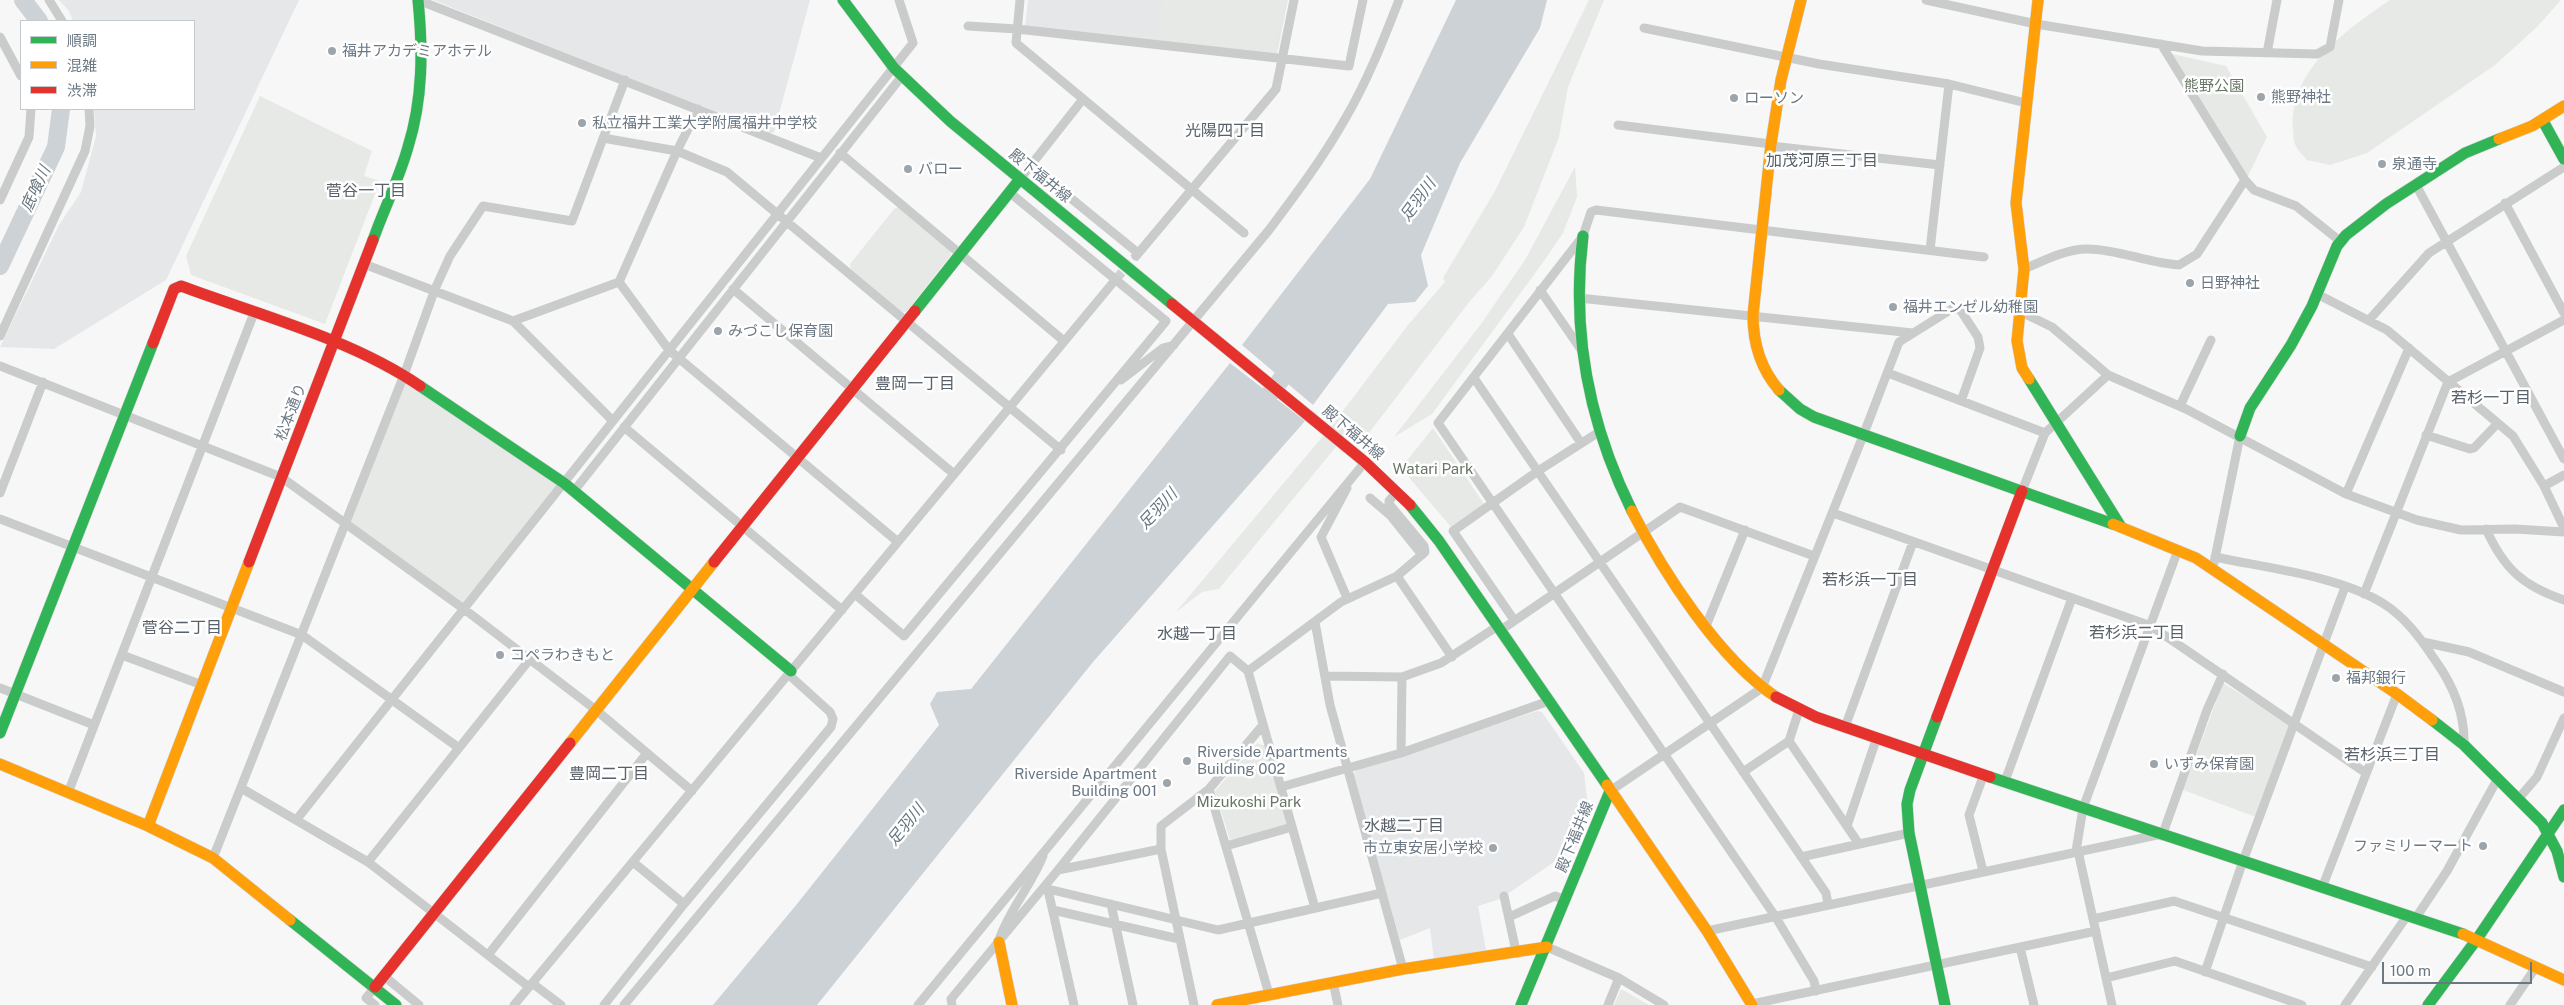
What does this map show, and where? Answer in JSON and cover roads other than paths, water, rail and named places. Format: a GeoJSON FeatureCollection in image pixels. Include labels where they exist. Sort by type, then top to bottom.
{"type":"FeatureCollection","features":[{"type":"Feature","properties":{"kind":"street"},"geometry":{"type":"LineString","coordinates":[[49,0],[61,20]]}},
{"type":"Feature","properties":{"kind":"street"},"geometry":{"type":"LineString","coordinates":[[418,0],[821,158]]}},
{"type":"Feature","properties":{"kind":"street","name":"松本通り"},"geometry":{"type":"LineString","coordinates":[[148,826],[408,148],[416,120],[422,81],[423,42],[418,0]]}},
{"type":"Feature","properties":{"kind":"street","name":"殿下福井線"},"geometry":{"type":"LineString","coordinates":[[843,0],[898,72],[950,122],[1365,462],[1397,491],[1439,541],[1610,791],[1522,1005]]}},
{"type":"Feature","properties":{"kind":"street"},"geometry":{"type":"LineString","coordinates":[[574,491],[840,153],[898,72],[913,43],[899,0]]}},
{"type":"Feature","properties":{"kind":"street"},"geometry":{"type":"LineString","coordinates":[[1020,0],[1016,43],[1244,233]]}},
{"type":"Feature","properties":{"kind":"street"},"geometry":{"type":"LineString","coordinates":[[1030,165],[1137,255],[1276,89],[1294,0]]}},
{"type":"Feature","properties":{"kind":"street"},"geometry":{"type":"LineString","coordinates":[[968,26],[1017,28],[1349,66],[1363,0]]}},
{"type":"Feature","properties":{"kind":"street"},"geometry":{"type":"LineString","coordinates":[[624,1005],[1269,230],[1312,172],[1345,119],[1374,63],[1399,0]]}},
{"type":"Feature","properties":{"kind":"street"},"geometry":{"type":"LineString","coordinates":[[1801,0],[1785,58],[1771,145],[1752,315],[1753,337],[1758,356],[1764,369],[1780,391],[1796,407],[1808,415],[2121,527],[2178,550],[2212,569],[2323,646],[2397,694],[2464,745],[2519,798],[2549,832],[2564,877]]}},
{"type":"Feature","properties":{"kind":"street"},"geometry":{"type":"LineString","coordinates":[[1926,0],[2036,24],[2202,51],[2267,53],[2323,52],[2330,47],[2339,0]]}},
{"type":"Feature","properties":{"kind":"street"},"geometry":{"type":"LineString","coordinates":[[2038,0],[2016,203],[2024,268],[2022,312],[2017,341],[2022,368],[2121,527]]}},
{"type":"Feature","properties":{"kind":"street"},"geometry":{"type":"LineString","coordinates":[[2267,53],[2277,0]]}},
{"type":"Feature","properties":{"kind":"street"},"geometry":{"type":"LineString","coordinates":[[1644,28],[1785,58],[1949,84],[2026,103]]}},
{"type":"Feature","properties":{"kind":"street"},"geometry":{"type":"LineString","coordinates":[[0,37],[20,74]]}},
{"type":"Feature","properties":{"kind":"street"},"geometry":{"type":"LineString","coordinates":[[2162,44],[2244,180],[2254,190],[2296,206],[2340,241]]}},
{"type":"Feature","properties":{"kind":"street"},"geometry":{"type":"LineString","coordinates":[[297,819],[821,158],[898,72]]}},
{"type":"Feature","properties":{"kind":"street"},"geometry":{"type":"LineString","coordinates":[[214,858],[404,375],[434,289],[450,256],[483,206],[572,221],[625,80]]}},
{"type":"Feature","properties":{"kind":"street"},"geometry":{"type":"LineString","coordinates":[[1930,250],[1949,84]]}},
{"type":"Feature","properties":{"kind":"street"},"geometry":{"type":"LineString","coordinates":[[375,1005],[366,998],[374,987],[1083,99]]}},
{"type":"Feature","properties":{"kind":"street"},"geometry":{"type":"LineString","coordinates":[[2212,569],[2240,436],[2255,397],[2291,345],[2318,294],[2340,241],[2361,222],[2465,153],[2543,121],[2564,106]]}},
{"type":"Feature","properties":{"kind":"street"},"geometry":{"type":"LineString","coordinates":[[513,321],[619,282],[676,151],[698,109]]}},
{"type":"Feature","properties":{"kind":"street"},"geometry":{"type":"LineString","coordinates":[[0,200],[29,136],[31,110]]}},
{"type":"Feature","properties":{"kind":"street"},"geometry":{"type":"LineString","coordinates":[[0,336],[85,151],[90,126],[89,110]]}},
{"type":"Feature","properties":{"kind":"street"},"geometry":{"type":"LineString","coordinates":[[2543,121],[2564,159]]}},
{"type":"Feature","properties":{"kind":"street"},"geometry":{"type":"LineString","coordinates":[[1618,126],[1940,165]]}},
{"type":"Feature","properties":{"kind":"street"},"geometry":{"type":"LineString","coordinates":[[603,138],[676,151],[727,172],[1061,450]]}},
{"type":"Feature","properties":{"kind":"street"},"geometry":{"type":"LineString","coordinates":[[840,153],[1064,341]]}},
{"type":"Feature","properties":{"kind":"street"},"geometry":{"type":"LineString","coordinates":[[2369,320],[2429,253],[2446,240],[2564,167]]}},
{"type":"Feature","properties":{"kind":"street"},"geometry":{"type":"LineString","coordinates":[[2024,268],[2068,252],[2085,249],[2110,251],[2167,264],[2183,263],[2197,254],[2244,180]]}},
{"type":"Feature","properties":{"kind":"street"},"geometry":{"type":"LineString","coordinates":[[2416,186],[2507,350],[2564,459]]}},
{"type":"Feature","properties":{"kind":"street"},"geometry":{"type":"LineString","coordinates":[[855,594],[904,636],[1061,450],[1166,321],[1009,192]]}},
{"type":"Feature","properties":{"kind":"street"},"geometry":{"type":"LineString","coordinates":[[2505,203],[2564,313]]}},
{"type":"Feature","properties":{"kind":"street"},"geometry":{"type":"LineString","coordinates":[[1984,257],[1596,210],[1591,212],[1583,236],[1579,298],[1586,381],[1599,432],[1609,461],[1644,531],[1689,604],[1729,655],[1762,688],[1799,710],[2160,835],[2477,940],[2564,980]]}},
{"type":"Feature","properties":{"kind":"street"},"geometry":{"type":"LineString","coordinates":[[1583,236],[1438,423],[1667,755],[1774,916],[1814,981],[1816,990]]}},
{"type":"Feature","properties":{"kind":"street"},"geometry":{"type":"LineString","coordinates":[[364,264],[434,289],[513,321],[613,421]]}},
{"type":"Feature","properties":{"kind":"street"},"geometry":{"type":"LineString","coordinates":[[514,1005],[1116,278]]}},
{"type":"Feature","properties":{"kind":"street"},"geometry":{"type":"LineString","coordinates":[[619,282],[669,350],[796,459],[898,542]]}},
{"type":"Feature","properties":{"kind":"street"},"geometry":{"type":"LineString","coordinates":[[0,733],[174,289],[181,286],[334,342],[404,375],[564,483],[693,588],[790,673],[830,712],[833,719],[831,727],[684,904],[604,1005]]}},
{"type":"Feature","properties":{"kind":"street"},"geometry":{"type":"LineString","coordinates":[[733,289],[954,474]]}},
{"type":"Feature","properties":{"kind":"street"},"geometry":{"type":"LineString","coordinates":[[1540,290],[1583,353]]}},
{"type":"Feature","properties":{"kind":"street"},"geometry":{"type":"LineString","coordinates":[[2318,294],[2387,330],[2513,436],[2544,486],[2564,528]]}},
{"type":"Feature","properties":{"kind":"street"},"geometry":{"type":"LineString","coordinates":[[1579,298],[1913,333]]}},
{"type":"Feature","properties":{"kind":"street"},"geometry":{"type":"LineString","coordinates":[[1961,401],[1980,348],[1978,337],[1961,311],[1954,307],[1899,342],[1833,514],[1814,556],[1769,675],[1762,688],[1667,755],[1610,791],[1707,931],[1752,1005],[2096,931]]}},
{"type":"Feature","properties":{"kind":"street"},"geometry":{"type":"LineString","coordinates":[[2022,312],[2052,327],[2108,375],[2180,406],[2240,436],[2346,494],[2396,513],[2461,530],[2564,532]]}},
{"type":"Feature","properties":{"kind":"street"},"geometry":{"type":"LineString","coordinates":[[68,793],[254,313]]}},
{"type":"Feature","properties":{"kind":"street"},"geometry":{"type":"LineString","coordinates":[[2364,594],[2448,382],[2564,320]]}},
{"type":"Feature","properties":{"kind":"street"},"geometry":{"type":"LineString","coordinates":[[1508,334],[1581,443]]}},
{"type":"Feature","properties":{"kind":"street"},"geometry":{"type":"LineString","coordinates":[[2180,406],[2211,340]]}},
{"type":"Feature","properties":{"kind":"street"},"geometry":{"type":"LineString","coordinates":[[1116,382],[1128,376],[1163,348],[1174,345]]}},
{"type":"Feature","properties":{"kind":"street"},"geometry":{"type":"LineString","coordinates":[[2346,494],[2409,348]]}},
{"type":"Feature","properties":{"kind":"street"},"geometry":{"type":"LineString","coordinates":[[0,366],[281,477],[346,522],[530,659],[596,710],[692,791]]}},
{"type":"Feature","properties":{"kind":"street"},"geometry":{"type":"LineString","coordinates":[[1888,373],[2045,432]]}},
{"type":"Feature","properties":{"kind":"street"},"geometry":{"type":"LineString","coordinates":[[1945,1005],[1909,833],[1907,804],[1924,753],[2045,432],[2108,375]]}},
{"type":"Feature","properties":{"kind":"street"},"geometry":{"type":"LineString","coordinates":[[1474,378],[1826,894],[1828,904]]}},
{"type":"Feature","properties":{"kind":"street"},"geometry":{"type":"LineString","coordinates":[[0,493],[43,382]]}},
{"type":"Feature","properties":{"kind":"street"},"geometry":{"type":"LineString","coordinates":[[2426,435],[2470,449],[2474,448],[2497,424]]}},
{"type":"Feature","properties":{"kind":"street"},"geometry":{"type":"LineString","coordinates":[[624,426],[842,610]]}},
{"type":"Feature","properties":{"kind":"street"},"geometry":{"type":"LineString","coordinates":[[1514,620],[1453,531],[1538,471],[1599,432]]}},
{"type":"Feature","properties":{"kind":"street"},"geometry":{"type":"LineString","coordinates":[[918,1005],[1046,847],[1217,645],[1365,462]]}},
{"type":"Feature","properties":{"kind":"street"},"geometry":{"type":"LineString","coordinates":[[2544,486],[2564,475]]}},
{"type":"Feature","properties":{"kind":"street"},"geometry":{"type":"LineString","coordinates":[[1347,598],[1321,537],[1343,498],[1348,482]]}},
{"type":"Feature","properties":{"kind":"street"},"geometry":{"type":"LineString","coordinates":[[1248,671],[1347,598],[1397,576],[1422,555],[1426,550],[1424,546],[1389,502],[1397,491]]}},
{"type":"Feature","properties":{"kind":"street"},"geometry":{"type":"LineString","coordinates":[[1370,498],[1390,515],[1422,555]]}},
{"type":"Feature","properties":{"kind":"street"},"geometry":{"type":"LineString","coordinates":[[1325,676],[1402,677],[1441,663],[1514,620],[1680,507],[1814,556]]}},
{"type":"Feature","properties":{"kind":"street"},"geometry":{"type":"LineString","coordinates":[[1833,514],[2152,626],[2366,773]]}},
{"type":"Feature","properties":{"kind":"street"},"geometry":{"type":"LineString","coordinates":[[0,519],[233,606],[302,634],[459,748]]}},
{"type":"Feature","properties":{"kind":"street"},"geometry":{"type":"LineString","coordinates":[[2486,529],[2496,551],[2513,572],[2533,588],[2564,600]]}},
{"type":"Feature","properties":{"kind":"street"},"geometry":{"type":"LineString","coordinates":[[1706,626],[1745,530]]}},
{"type":"Feature","properties":{"kind":"street"},"geometry":{"type":"LineString","coordinates":[[1845,727],[1913,542]]}},
{"type":"Feature","properties":{"kind":"street"},"geometry":{"type":"LineString","coordinates":[[2112,1005],[2077,851],[2083,808],[2152,626],[2178,550]]}},
{"type":"Feature","properties":{"kind":"street"},"geometry":{"type":"LineString","coordinates":[[2215,557],[2345,586],[2384,604],[2401,617],[2423,642],[2449,682],[2465,723],[2464,745]]}},
{"type":"Feature","properties":{"kind":"street"},"geometry":{"type":"LineString","coordinates":[[1397,576],[1452,657]]}},
{"type":"Feature","properties":{"kind":"street"},"geometry":{"type":"LineString","coordinates":[[2205,972],[2243,861],[2345,586]]}},
{"type":"Feature","properties":{"kind":"street"},"geometry":{"type":"LineString","coordinates":[[2005,781],[2072,598]]}},
{"type":"Feature","properties":{"kind":"street"},"geometry":{"type":"LineString","coordinates":[[1315,622],[1330,705],[1403,969]]}},
{"type":"Feature","properties":{"kind":"street"},"geometry":{"type":"LineString","coordinates":[[2423,642],[2469,652],[2564,692]]}},
{"type":"Feature","properties":{"kind":"street"},"geometry":{"type":"LineString","coordinates":[[122,655],[202,684]]}},
{"type":"Feature","properties":{"kind":"street"},"geometry":{"type":"LineString","coordinates":[[952,1005],[951,998],[1046,889],[1058,870],[1230,656],[1248,671],[1315,908]]}},
{"type":"Feature","properties":{"kind":"street"},"geometry":{"type":"LineString","coordinates":[[368,862],[530,659]]}},
{"type":"Feature","properties":{"kind":"street"},"geometry":{"type":"LineString","coordinates":[[2160,835],[2207,710],[2223,674]]}},
{"type":"Feature","properties":{"kind":"street"},"geometry":{"type":"LineString","coordinates":[[1401,753],[1402,677]]}},
{"type":"Feature","properties":{"kind":"street"},"geometry":{"type":"LineString","coordinates":[[0,688],[94,724]]}},
{"type":"Feature","properties":{"kind":"street"},"geometry":{"type":"LineString","coordinates":[[2322,888],[2397,694]]}},
{"type":"Feature","properties":{"kind":"street"},"geometry":{"type":"LineString","coordinates":[[1281,787],[1401,753],[1549,701]]}},
{"type":"Feature","properties":{"kind":"street"},"geometry":{"type":"LineString","coordinates":[[1743,772],[1789,741],[1799,710]]}},
{"type":"Feature","properties":{"kind":"street"},"geometry":{"type":"LineString","coordinates":[[2519,798],[2537,777],[2564,718]]}},
{"type":"Feature","properties":{"kind":"street"},"geometry":{"type":"LineString","coordinates":[[1194,1005],[1161,849],[1161,826],[1209,789],[1264,725]]}},
{"type":"Feature","properties":{"kind":"street"},"geometry":{"type":"LineString","coordinates":[[1847,826],[1877,737]]}},
{"type":"Feature","properties":{"kind":"street"},"geometry":{"type":"LineString","coordinates":[[1789,741],[1859,844]]}},
{"type":"Feature","properties":{"kind":"street"},"geometry":{"type":"LineString","coordinates":[[488,955],[647,754]]}},
{"type":"Feature","properties":{"kind":"street"},"geometry":{"type":"LineString","coordinates":[[0,764],[148,826],[214,858],[396,1005]]}},
{"type":"Feature","properties":{"kind":"street"},"geometry":{"type":"LineString","coordinates":[[1982,871],[1969,815],[1984,774]]}},
{"type":"Feature","properties":{"kind":"street"},"geometry":{"type":"LineString","coordinates":[[2345,1005],[2372,967],[2447,871],[2498,778]]}},
{"type":"Feature","properties":{"kind":"street"},"geometry":{"type":"LineString","coordinates":[[241,788],[368,862],[488,955],[561,1005]]}},
{"type":"Feature","properties":{"kind":"street"},"geometry":{"type":"LineString","coordinates":[[1209,789],[1269,994]]}},
{"type":"Feature","properties":{"kind":"street"},"geometry":{"type":"LineString","coordinates":[[2428,1005],[2477,940],[2564,810]]}},
{"type":"Feature","properties":{"kind":"street"},"geometry":{"type":"LineString","coordinates":[[1226,846],[1292,826]]}},
{"type":"Feature","properties":{"kind":"street"},"geometry":{"type":"LineString","coordinates":[[1801,857],[1909,833]]}},
{"type":"Feature","properties":{"kind":"street"},"geometry":{"type":"LineString","coordinates":[[1707,931],[1982,871],[2160,835]]}},
{"type":"Feature","properties":{"kind":"street"},"geometry":{"type":"LineString","coordinates":[[1012,1005],[999,942],[1007,918],[1037,870],[1046,847]]}},
{"type":"Feature","properties":{"kind":"street"},"geometry":{"type":"LineString","coordinates":[[1058,870],[1161,849]]}},
{"type":"Feature","properties":{"kind":"street"},"geometry":{"type":"LineString","coordinates":[[633,862],[684,904]]}},
{"type":"Feature","properties":{"kind":"street"},"geometry":{"type":"LineString","coordinates":[[1046,889],[1218,930],[1382,893]]}},
{"type":"Feature","properties":{"kind":"street"},"geometry":{"type":"LineString","coordinates":[[1046,889],[1053,910],[1074,1005]]}},
{"type":"Feature","properties":{"kind":"street"},"geometry":{"type":"LineString","coordinates":[[1504,896],[1516,951]]}},
{"type":"Feature","properties":{"kind":"street"},"geometry":{"type":"LineString","coordinates":[[1508,917],[1554,896],[1565,900]]}},
{"type":"Feature","properties":{"kind":"street"},"geometry":{"type":"LineString","coordinates":[[2093,919],[2174,901],[2372,967]]}},
{"type":"Feature","properties":{"kind":"street"},"geometry":{"type":"LineString","coordinates":[[1111,904],[1133,1005]]}},
{"type":"Feature","properties":{"kind":"street"},"geometry":{"type":"LineString","coordinates":[[1053,910],[1179,939]]}},
{"type":"Feature","properties":{"kind":"street"},"geometry":{"type":"LineString","coordinates":[[1217,1005],[1403,969],[1547,947],[1619,978],[1664,1005]]}},
{"type":"Feature","properties":{"kind":"street"},"geometry":{"type":"LineString","coordinates":[[2020,947],[2034,1005]]}},
{"type":"Feature","properties":{"kind":"street"},"geometry":{"type":"LineString","coordinates":[[2106,978],[2175,961],[2302,1005]]}},
{"type":"Feature","properties":{"kind":"street"},"geometry":{"type":"LineString","coordinates":[[2510,1005],[2536,967]]}},
{"type":"Feature","properties":{"kind":"street"},"geometry":{"type":"LineString","coordinates":[[384,976],[419,1005]]}},
{"type":"Feature","properties":{"kind":"street"},"geometry":{"type":"LineString","coordinates":[[1608,1005],[1619,978]]}},
{"type":"Feature","properties":{"kind":"street"},"geometry":{"type":"LineString","coordinates":[[1333,982],[1338,1005]]}},
{"type":"Feature","properties":{"kind":"water"},"geometry":{"type":"Polygon","coordinates":[[[1456,0],[1547,0],[1540,28],[1460,163],[1421,255],[1428,286],[1415,302],[1388,304],[1313,405],[1242,345],[1370,179],[1456,0]]]}},
{"type":"Feature","properties":{"kind":"water"},"geometry":{"type":"Polygon","coordinates":[[[1230,363],[1305,421],[1093,662],[817,1005],[713,1005],[797,904],[939,725],[930,704],[937,692],[971,689],[1230,363]]]}},
{"type":"Feature","properties":{"kind":"waterway","name":"底喰川"},"geometry":{"type":"LineString","coordinates":[[23,0],[38,20]]}},
{"type":"Feature","properties":{"kind":"waterway","name":"底喰川"},"geometry":{"type":"LineString","coordinates":[[0,266],[56,147],[61,110]]}},
{"type":"Feature","properties":{"kind":"waterway","name":"足羽川"},"geometry":{"type":"LineString","coordinates":[[1256,412],[1296,360]]}},
{"type":"Feature","properties":{"kind":"tunnel"},"geometry":{"type":"LineString","coordinates":[[1116,279],[1136,256]]}},
{"type":"Feature","properties":{"kind":"place","name":"福井アカデミアホテル"},"geometry":{"type":"Point","coordinates":[332,51]}},
{"type":"Feature","properties":{"kind":"place","name":"熊野神社"},"geometry":{"type":"Point","coordinates":[2261,97]}},
{"type":"Feature","properties":{"kind":"place","name":"ローソン"},"geometry":{"type":"Point","coordinates":[1734,98]}},
{"type":"Feature","properties":{"kind":"place","name":"私立福井工業大学附属福井中学校"},"geometry":{"type":"Point","coordinates":[582,123]}},
{"type":"Feature","properties":{"kind":"place","name":"泉通寺"},"geometry":{"type":"Point","coordinates":[2382,164]}},
{"type":"Feature","properties":{"kind":"place","name":"バロー"},"geometry":{"type":"Point","coordinates":[908,169]}},
{"type":"Feature","properties":{"kind":"place","name":"日野神社"},"geometry":{"type":"Point","coordinates":[2190,283]}},
{"type":"Feature","properties":{"kind":"place","name":"福井エンゼル幼稚園"},"geometry":{"type":"Point","coordinates":[1893,307]}},
{"type":"Feature","properties":{"kind":"place","name":"みづこし保育園"},"geometry":{"type":"Point","coordinates":[718,331]}},
{"type":"Feature","properties":{"kind":"place","name":"コペラわきもと"},"geometry":{"type":"Point","coordinates":[500,655]}},
{"type":"Feature","properties":{"kind":"place","name":"福邦銀行"},"geometry":{"type":"Point","coordinates":[2336,678]}},
{"type":"Feature","properties":{"kind":"place","name":"Riverside Apartments Building 002"},"geometry":{"type":"Point","coordinates":[1187,761]}},
{"type":"Feature","properties":{"kind":"place","name":"いずみ保育園"},"geometry":{"type":"Point","coordinates":[2154,764]}},
{"type":"Feature","properties":{"kind":"place","name":"Riverside Apartment Building 001"},"geometry":{"type":"Point","coordinates":[1167,783]}},
{"type":"Feature","properties":{"kind":"place","name":"ファミリーマート"},"geometry":{"type":"Point","coordinates":[2483,846]}},
{"type":"Feature","properties":{"kind":"place","name":"市立東安居小学校"},"geometry":{"type":"Point","coordinates":[1493,848]}},
{"type":"Feature","properties":{"kind":"district","name":"光陽四丁目"},"geometry":{"type":"Point","coordinates":[1225,131]}},
{"type":"Feature","properties":{"kind":"district","name":"加茂河原三丁目"},"geometry":{"type":"Point","coordinates":[1822,161]}},
{"type":"Feature","properties":{"kind":"district","name":"菅谷一丁目"},"geometry":{"type":"Point","coordinates":[366,191]}},
{"type":"Feature","properties":{"kind":"district","name":"豊岡一丁目"},"geometry":{"type":"Point","coordinates":[915,384]}},
{"type":"Feature","properties":{"kind":"district","name":"若杉一丁目"},"geometry":{"type":"Point","coordinates":[2491,398]}},
{"type":"Feature","properties":{"kind":"district","name":"若杉浜一丁目"},"geometry":{"type":"Point","coordinates":[1870,580]}},
{"type":"Feature","properties":{"kind":"district","name":"菅谷二丁目"},"geometry":{"type":"Point","coordinates":[182,628]}},
{"type":"Feature","properties":{"kind":"district","name":"若杉浜二丁目"},"geometry":{"type":"Point","coordinates":[2137,633]}},
{"type":"Feature","properties":{"kind":"district","name":"水越一丁目"},"geometry":{"type":"Point","coordinates":[1197,634]}},
{"type":"Feature","properties":{"kind":"district","name":"若杉浜三丁目"},"geometry":{"type":"Point","coordinates":[2392,755]}},
{"type":"Feature","properties":{"kind":"district","name":"豊岡二丁目"},"geometry":{"type":"Point","coordinates":[609,774]}},
{"type":"Feature","properties":{"kind":"district","name":"水越二丁目"},"geometry":{"type":"Point","coordinates":[1404,826]}},
{"type":"Feature","properties":{"kind":"park label","name":"熊野公園"},"geometry":{"type":"Point","coordinates":[2214,86]}},
{"type":"Feature","properties":{"kind":"park label","name":"Watari Park"},"geometry":{"type":"Point","coordinates":[1433,469]}},
{"type":"Feature","properties":{"kind":"park label","name":"Mizukoshi Park"},"geometry":{"type":"Point","coordinates":[1249,802]}}]}
